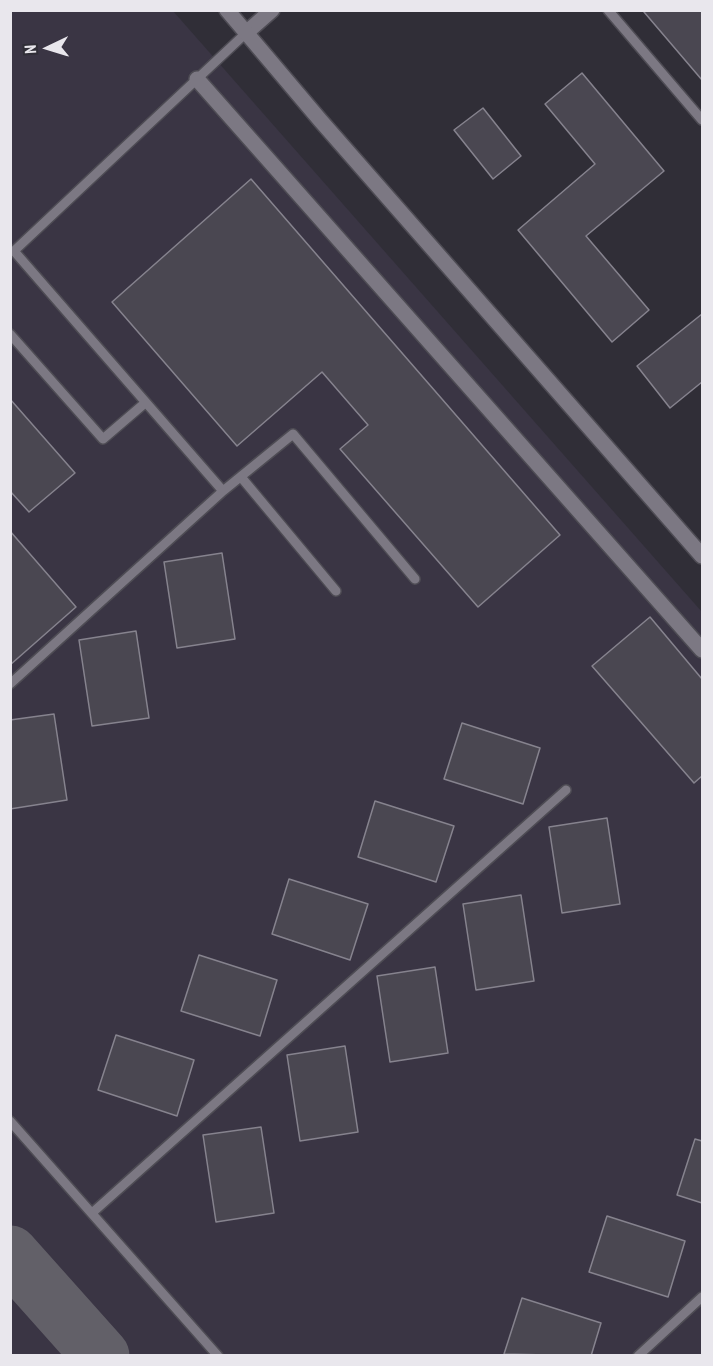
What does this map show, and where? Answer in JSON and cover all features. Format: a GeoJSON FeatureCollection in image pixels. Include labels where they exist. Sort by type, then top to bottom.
{"type":"FeatureCollection","features":[{"type":"Feature","properties":{"kind":"street"},"geometry":{"type":"LineString","coordinates":[[227,10],[702,556]]}},
{"type":"Feature","properties":{"kind":"street"},"geometry":{"type":"LineString","coordinates":[[246,33],[272,10]]}},
{"type":"Feature","properties":{"kind":"street"},"geometry":{"type":"LineString","coordinates":[[197,80],[702,650]]}},
{"type":"Feature","properties":{"kind":"lane"},"geometry":{"type":"LineString","coordinates":[[608,10],[702,120]]}},
{"type":"Feature","properties":{"kind":"lane"},"geometry":{"type":"LineString","coordinates":[[223,492],[12,253],[246,33]]}},
{"type":"Feature","properties":{"kind":"lane"},"geometry":{"type":"LineString","coordinates":[[10,334],[103,439],[145,403]]}},
{"type":"Feature","properties":{"kind":"lane"},"geometry":{"type":"LineString","coordinates":[[10,684],[223,492],[293,434],[415,579]]}},
{"type":"Feature","properties":{"kind":"lane"},"geometry":{"type":"LineString","coordinates":[[241,477],[336,591]]}},
{"type":"Feature","properties":{"kind":"lane"},"geometry":{"type":"LineString","coordinates":[[92,1213],[566,790]]}},
{"type":"Feature","properties":{"kind":"lane"},"geometry":{"type":"LineString","coordinates":[[10,1121],[218,1356]]}},
{"type":"Feature","properties":{"kind":"lane"},"geometry":{"type":"LineString","coordinates":[[638,1356],[702,1297]]}},
{"type":"Feature","properties":{"kind":"shaded area"},"geometry":{"type":"Polygon","coordinates":[[[10,11],[173,11],[702,612],[702,1355],[11,1355],[10,11]]]}},
{"type":"Feature","properties":{"kind":"building"},"geometry":{"type":"Polygon","coordinates":[[[646,10],[702,10],[702,80],[644,12],[646,10]]]}},
{"type":"Feature","properties":{"kind":"building"},"geometry":{"type":"Polygon","coordinates":[[[582,73],[664,171],[586,236],[649,310],[612,342],[518,230],[595,164],[545,104],[582,73]]]}},
{"type":"Feature","properties":{"kind":"building"},"geometry":{"type":"Polygon","coordinates":[[[483,108],[521,156],[493,179],[454,130],[483,108]]]}},
{"type":"Feature","properties":{"kind":"building"},"geometry":{"type":"Polygon","coordinates":[[[251,179],[560,535],[478,607],[340,449],[368,425],[322,372],[237,446],[112,302],[251,179]]]}},
{"type":"Feature","properties":{"kind":"building"},"geometry":{"type":"Polygon","coordinates":[[[702,314],[702,382],[670,408],[637,366],[702,314]]]}},
{"type":"Feature","properties":{"kind":"building"},"geometry":{"type":"Polygon","coordinates":[[[10,399],[75,473],[29,512],[10,491],[10,399]]]}},
{"type":"Feature","properties":{"kind":"building"},"geometry":{"type":"Polygon","coordinates":[[[10,531],[76,607],[10,665],[10,531]]]}},
{"type":"Feature","properties":{"kind":"building"},"geometry":{"type":"Polygon","coordinates":[[[222,553],[235,639],[177,648],[164,562],[222,553]]]}},
{"type":"Feature","properties":{"kind":"building"},"geometry":{"type":"Polygon","coordinates":[[[650,617],[702,679],[702,776],[694,783],[592,666],[650,617]]]}},
{"type":"Feature","properties":{"kind":"building"},"geometry":{"type":"Polygon","coordinates":[[[136,631],[149,718],[92,726],[79,640],[136,631]]]}},
{"type":"Feature","properties":{"kind":"building"},"geometry":{"type":"Polygon","coordinates":[[[54,714],[67,800],[10,809],[10,720],[54,714]]]}},
{"type":"Feature","properties":{"kind":"building"},"geometry":{"type":"Polygon","coordinates":[[[462,723],[540,748],[523,804],[444,779],[462,723]]]}},
{"type":"Feature","properties":{"kind":"building"},"geometry":{"type":"Polygon","coordinates":[[[375,801],[454,826],[436,882],[358,857],[375,801]]]}},
{"type":"Feature","properties":{"kind":"building"},"geometry":{"type":"Polygon","coordinates":[[[607,818],[620,904],[562,913],[549,827],[607,818]]]}},
{"type":"Feature","properties":{"kind":"building"},"geometry":{"type":"Polygon","coordinates":[[[289,879],[368,904],[350,960],[272,934],[289,879]]]}},
{"type":"Feature","properties":{"kind":"building"},"geometry":{"type":"Polygon","coordinates":[[[521,895],[534,981],[476,990],[463,904],[521,895]]]}},
{"type":"Feature","properties":{"kind":"building"},"geometry":{"type":"Polygon","coordinates":[[[199,955],[277,980],[260,1036],[181,1011],[199,955]]]}},
{"type":"Feature","properties":{"kind":"building"},"geometry":{"type":"Polygon","coordinates":[[[435,967],[448,1053],[390,1062],[377,976],[435,967]]]}},
{"type":"Feature","properties":{"kind":"building"},"geometry":{"type":"Polygon","coordinates":[[[116,1035],[194,1060],[177,1116],[98,1090],[116,1035]]]}},
{"type":"Feature","properties":{"kind":"building"},"geometry":{"type":"Polygon","coordinates":[[[345,1046],[358,1132],[300,1141],[287,1055],[345,1046]]]}},
{"type":"Feature","properties":{"kind":"building"},"geometry":{"type":"Polygon","coordinates":[[[261,1127],[274,1213],[216,1222],[203,1135],[261,1127]]]}},
{"type":"Feature","properties":{"kind":"building"},"geometry":{"type":"Polygon","coordinates":[[[695,1139],[702,1141],[702,1203],[677,1195],[695,1139]]]}},
{"type":"Feature","properties":{"kind":"building"},"geometry":{"type":"Polygon","coordinates":[[[607,1216],[685,1241],[668,1297],[589,1272],[607,1216]]]}},
{"type":"Feature","properties":{"kind":"building"},"geometry":{"type":"Polygon","coordinates":[[[522,1298],[601,1323],[591,1356],[504,1354],[522,1298]]]}},
{"type":"Feature","properties":{"kind":"taxiway"},"geometry":{"type":"LineString","coordinates":[[10,1254],[101,1356]]}}]}
